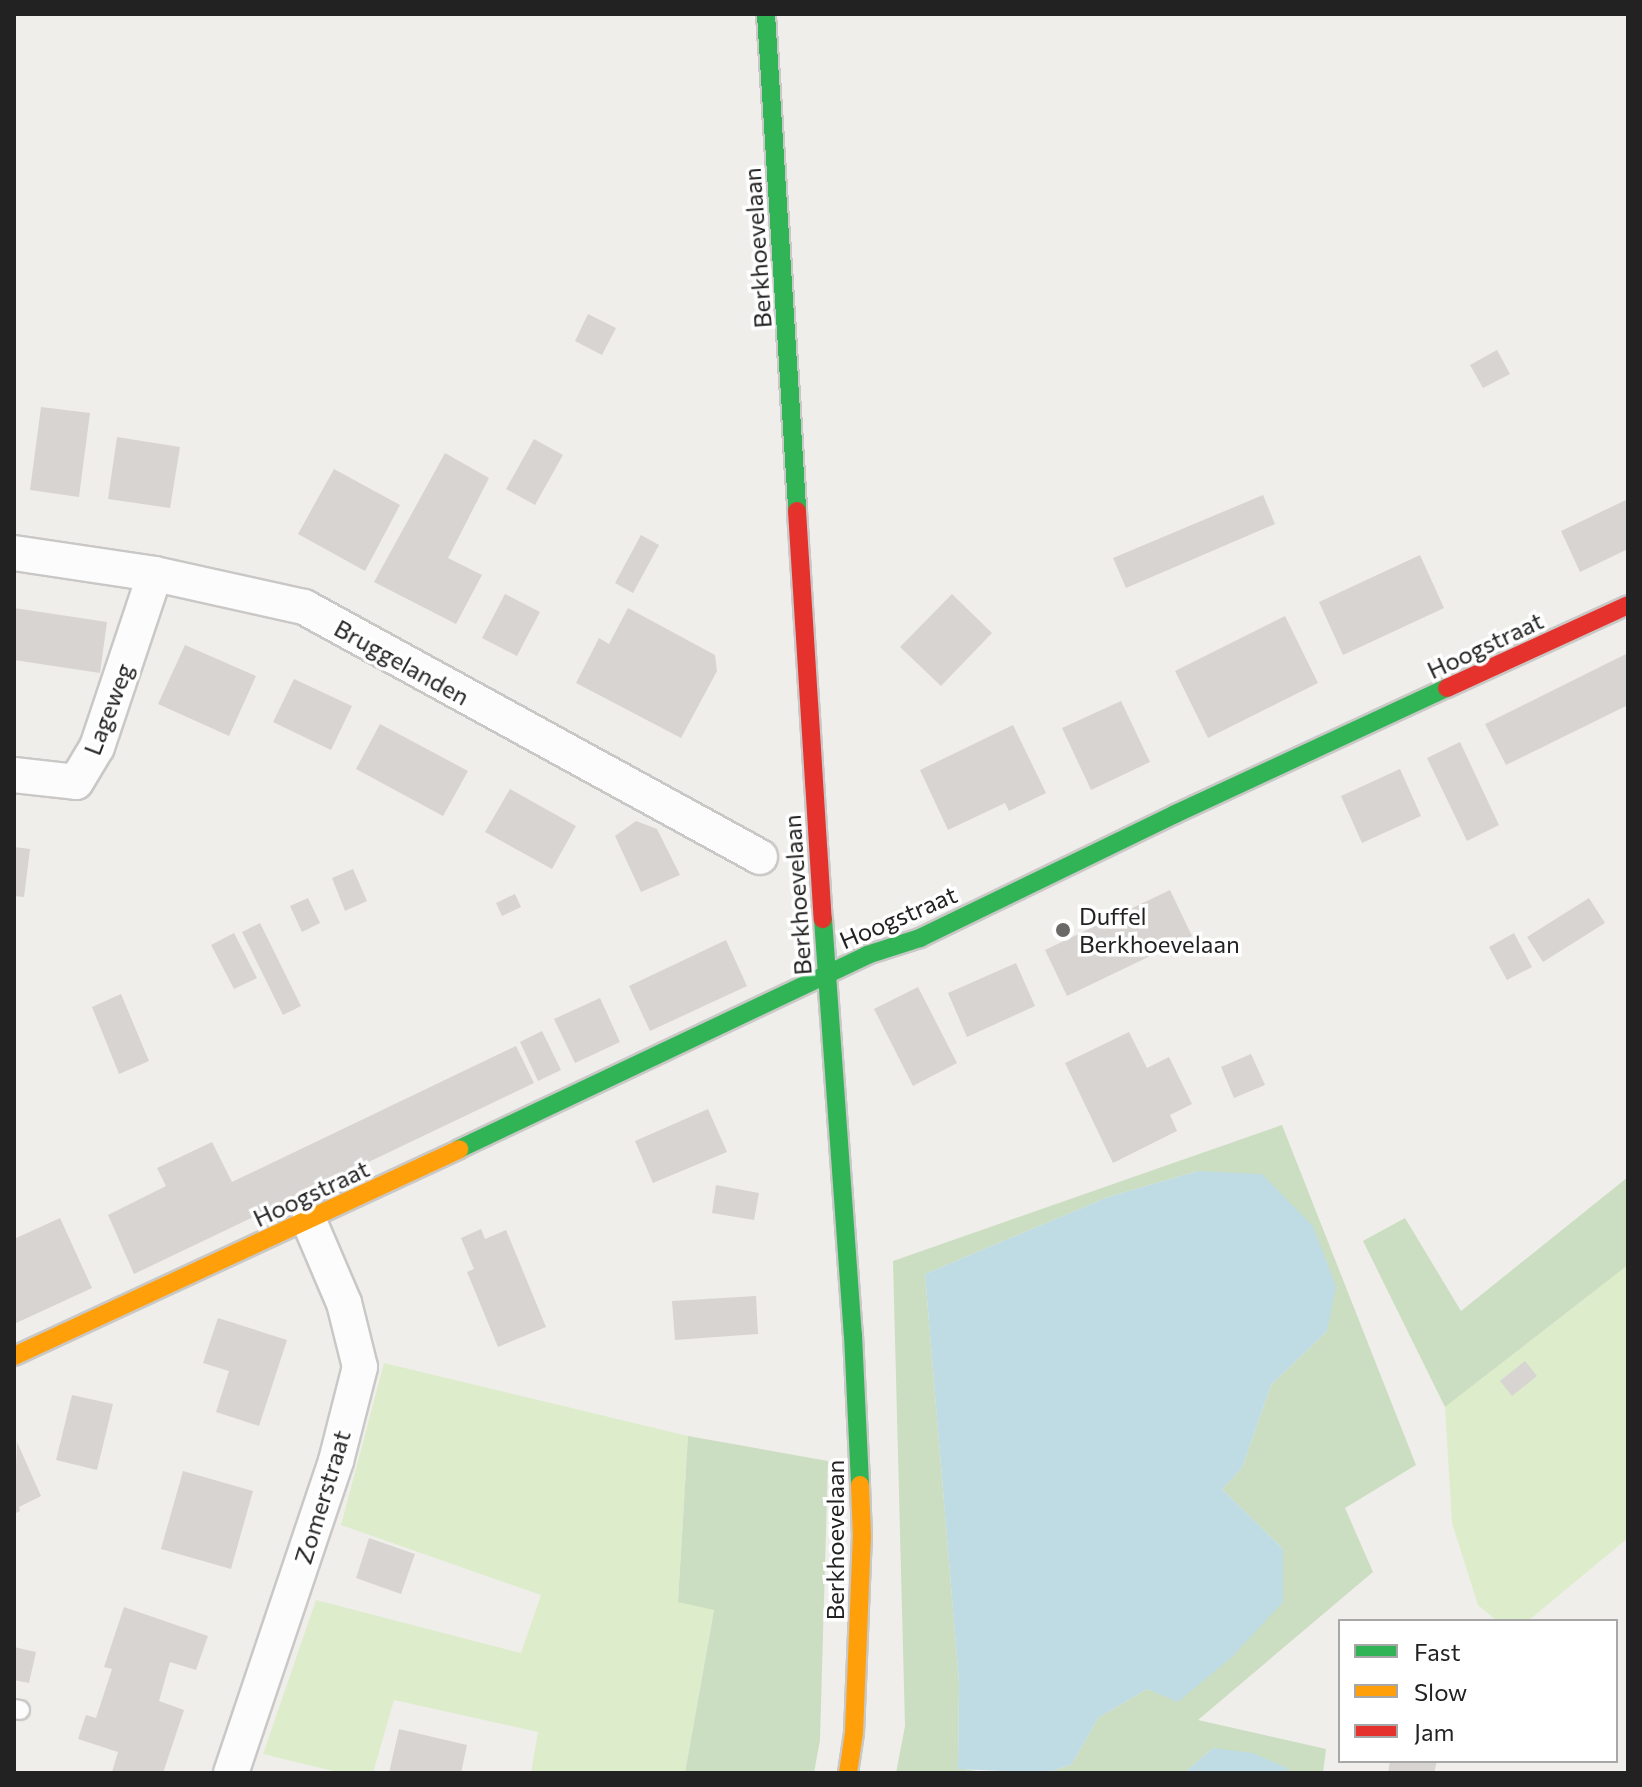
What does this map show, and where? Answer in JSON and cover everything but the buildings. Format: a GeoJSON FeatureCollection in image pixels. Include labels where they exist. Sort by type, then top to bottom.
{"type":"FeatureCollection","features":[{"type":"Feature","properties":{"kind":"street","name":"Berkhoevelaan"},"geometry":{"type":"LineString","coordinates":[[766,14],[826,974],[853,1335],[862,1537],[854,1733],[848,1773]]}},
{"type":"Feature","properties":{"kind":"street","name":"Bruggelanden"},"geometry":{"type":"LineString","coordinates":[[14,553],[155,574],[304,607],[760,857]]}},
{"type":"Feature","properties":{"kind":"street","name":"Lageweg"},"geometry":{"type":"LineString","coordinates":[[14,775],[76,782],[97,747],[155,574]]}},
{"type":"Feature","properties":{"kind":"street","name":"Hoogstraat"},"geometry":{"type":"LineString","coordinates":[[14,1356],[309,1221],[826,974],[867,955],[920,938],[1175,814],[1628,605]]}},
{"type":"Feature","properties":{"kind":"street","name":"Zomerstraat"},"geometry":{"type":"LineString","coordinates":[[231,1773],[336,1461],[360,1367],[344,1303],[309,1221]]}},
{"type":"Feature","properties":{"kind":"green space"},"geometry":{"type":"Polygon","coordinates":[[[1282,1125],[1416,1465],[1345,1508],[1373,1572],[1198,1720],[1326,1749],[1323,1773],[1288,1773],[1286,1768],[1213,1748],[1184,1773],[1047,1773],[1072,1764],[1098,1718],[1147,1689],[1179,1701],[1283,1549],[1222,1489],[1242,1468],[1271,1385],[1327,1331],[1198,1171],[1108,1197],[925,1274],[959,1681],[958,1768],[989,1773],[896,1773],[905,1726],[893,1261],[1282,1125]]]}},
{"type":"Feature","properties":{"kind":"green space"},"geometry":{"type":"Polygon","coordinates":[[[1628,1177],[1628,1265],[1445,1407],[1363,1241],[1405,1218],[1461,1311],[1628,1177]]]}},
{"type":"Feature","properties":{"kind":"green space"},"geometry":{"type":"Polygon","coordinates":[[[1628,1265],[1628,1538],[1530,1619],[1495,1619],[1478,1605],[1452,1523],[1445,1407],[1628,1265]]]}},
{"type":"Feature","properties":{"kind":"green space"},"geometry":{"type":"Polygon","coordinates":[[[384,1363],[688,1436],[678,1601],[714,1609],[685,1773],[531,1773],[538,1732],[394,1700],[373,1773],[341,1773],[263,1754],[316,1600],[521,1653],[541,1595],[341,1525],[384,1363]]]}},
{"type":"Feature","properties":{"kind":"green space"},"geometry":{"type":"Polygon","coordinates":[[[688,1436],[828,1461],[820,1740],[814,1773],[685,1773],[714,1610],[678,1602],[688,1436]]]}},
{"type":"Feature","properties":{"kind":"water"},"geometry":{"type":"Polygon","coordinates":[[[1198,1171],[1262,1174],[1313,1226],[1336,1286],[1327,1331],[1271,1385],[1242,1468],[1222,1489],[1283,1549],[1283,1602],[1232,1657],[1178,1702],[1147,1689],[1098,1718],[1072,1764],[1047,1773],[958,1769],[959,1681],[925,1274],[1108,1197],[1198,1171]]]}},
{"type":"Feature","properties":{"kind":"water"},"geometry":{"type":"Polygon","coordinates":[[[1213,1748],[1253,1753],[1287,1768],[1288,1773],[1184,1773],[1213,1748]]]}},
{"type":"Feature","properties":{"kind":"traffic: fast"},"geometry":{"type":"LineString","coordinates":[[766,14],[797,511]]}},
{"type":"Feature","properties":{"kind":"traffic: fast"},"geometry":{"type":"LineString","coordinates":[[459,1149],[867,955],[920,938],[1175,814],[1447,688]]}},
{"type":"Feature","properties":{"kind":"traffic: fast"},"geometry":{"type":"LineString","coordinates":[[823,919],[853,1335],[860,1485]]}},
{"type":"Feature","properties":{"kind":"traffic: slow"},"geometry":{"type":"LineString","coordinates":[[14,1356],[459,1149]]}},
{"type":"Feature","properties":{"kind":"traffic: slow"},"geometry":{"type":"LineString","coordinates":[[848,1773],[854,1733],[862,1537],[860,1485]]}},
{"type":"Feature","properties":{"kind":"traffic: jam"},"geometry":{"type":"LineString","coordinates":[[797,511],[823,919]]}},
{"type":"Feature","properties":{"kind":"traffic: jam"},"geometry":{"type":"LineString","coordinates":[[1447,688],[1628,605]]}},
{"type":"Feature","properties":{"kind":"place","name":"Duffel Berkhoevelaan"},"geometry":{"type":"Point","coordinates":[1063,930]}}]}
